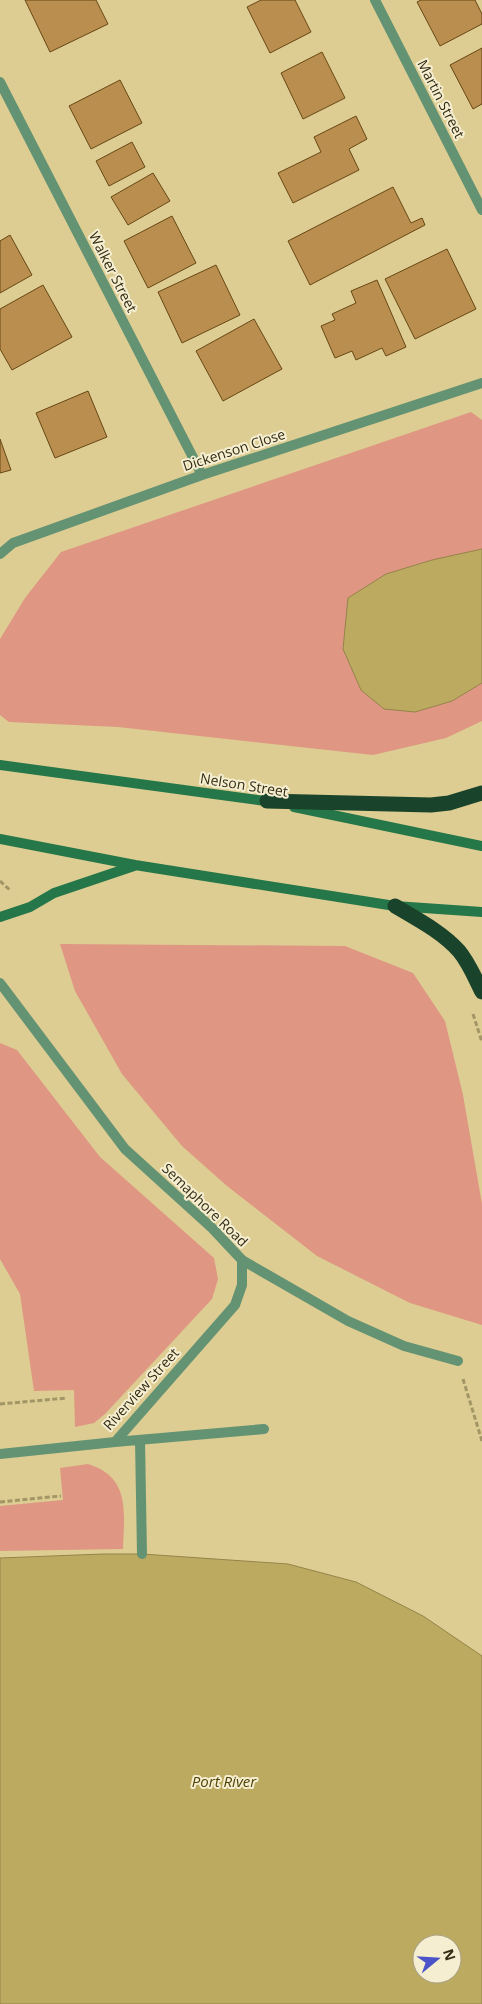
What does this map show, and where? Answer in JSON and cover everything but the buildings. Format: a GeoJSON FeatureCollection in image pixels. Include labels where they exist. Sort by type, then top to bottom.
{"type":"FeatureCollection","features":[{"type":"Feature","properties":{"kind":"highway"},"geometry":{"type":"LineString","coordinates":[[267,801],[431,805],[448,803],[482,793]]}},
{"type":"Feature","properties":{"kind":"highway"},"geometry":{"type":"LineString","coordinates":[[395,906],[448,941],[459,952],[472,971],[482,992]]}},
{"type":"Feature","properties":{"kind":"main road","name":"Nelson Street"},"geometry":{"type":"LineString","coordinates":[[0,765],[267,801],[482,846]]}},
{"type":"Feature","properties":{"kind":"main road"},"geometry":{"type":"LineString","coordinates":[[0,839],[135,865],[395,906],[482,912]]}},
{"type":"Feature","properties":{"kind":"main road"},"geometry":{"type":"LineString","coordinates":[[0,917],[30,907],[54,892],[135,865]]}},
{"type":"Feature","properties":{"kind":"street","name":"Martin Street"},"geometry":{"type":"LineString","coordinates":[[375,0],[482,210]]}},
{"type":"Feature","properties":{"kind":"street","name":"Walker Street"},"geometry":{"type":"LineString","coordinates":[[0,82],[202,475]]}},
{"type":"Feature","properties":{"kind":"street","name":"Dickenson Close"},"geometry":{"type":"LineString","coordinates":[[0,554],[13,543],[202,475],[482,384]]}},
{"type":"Feature","properties":{"kind":"street","name":"Semaphore Road"},"geometry":{"type":"LineString","coordinates":[[0,983],[125,1150],[212,1228],[242,1260],[348,1321],[404,1346],[458,1362]]}},
{"type":"Feature","properties":{"kind":"street","name":"Riverview Street"},"geometry":{"type":"LineString","coordinates":[[0,1454],[115,1442],[235,1305],[242,1285],[242,1260]]}},
{"type":"Feature","properties":{"kind":"street"},"geometry":{"type":"LineString","coordinates":[[115,1442],[264,1428]]}},
{"type":"Feature","properties":{"kind":"street"},"geometry":{"type":"LineString","coordinates":[[140,1440],[142,1554]]}},
{"type":"Feature","properties":{"kind":"path"},"geometry":{"type":"LineString","coordinates":[[0,881],[15,895]]}},
{"type":"Feature","properties":{"kind":"path"},"geometry":{"type":"LineString","coordinates":[[458,1362],[482,1441]]}},
{"type":"Feature","properties":{"kind":"path"},"geometry":{"type":"LineString","coordinates":[[0,1404],[67,1398]]}},
{"type":"Feature","properties":{"kind":"path"},"geometry":{"type":"LineString","coordinates":[[0,1502],[61,1496]]}},
{"type":"Feature","properties":{"kind":"shaded area"},"geometry":{"type":"Polygon","coordinates":[[[471,412],[482,420],[482,721],[446,738],[373,755],[118,727],[9,722],[0,715],[0,639],[25,598],[61,552],[471,412]]]}},
{"type":"Feature","properties":{"kind":"shaded area"},"geometry":{"type":"Polygon","coordinates":[[[60,944],[345,946],[413,973],[445,1021],[463,1095],[482,1204],[482,1325],[410,1303],[317,1256],[227,1186],[182,1146],[122,1074],[75,991],[60,944]]]}},
{"type":"Feature","properties":{"kind":"shaded area"},"geometry":{"type":"Polygon","coordinates":[[[0,1043],[17,1050],[100,1157],[214,1258],[218,1279],[212,1299],[105,1414],[94,1423],[75,1427],[74,1390],[34,1391],[20,1294],[0,1259],[0,1043]]]}},
{"type":"Feature","properties":{"kind":"shaded area"},"geometry":{"type":"Polygon","coordinates":[[[88,1464],[102,1470],[112,1478],[118,1487],[124,1510],[123,1549],[0,1551],[0,1506],[63,1500],[60,1468],[88,1464]]]}},
{"type":"Feature","properties":{"kind":"water"},"geometry":{"type":"Polygon","coordinates":[[[482,549],[482,683],[452,701],[415,712],[384,709],[361,690],[343,649],[348,598],[386,574],[432,560],[482,549]]]}},
{"type":"Feature","properties":{"kind":"water","name":"Port River"},"geometry":{"type":"Polygon","coordinates":[[[142,1554],[288,1564],[356,1582],[423,1616],[482,1656],[482,2004],[0,2004],[0,1558],[142,1554]]]}}]}
